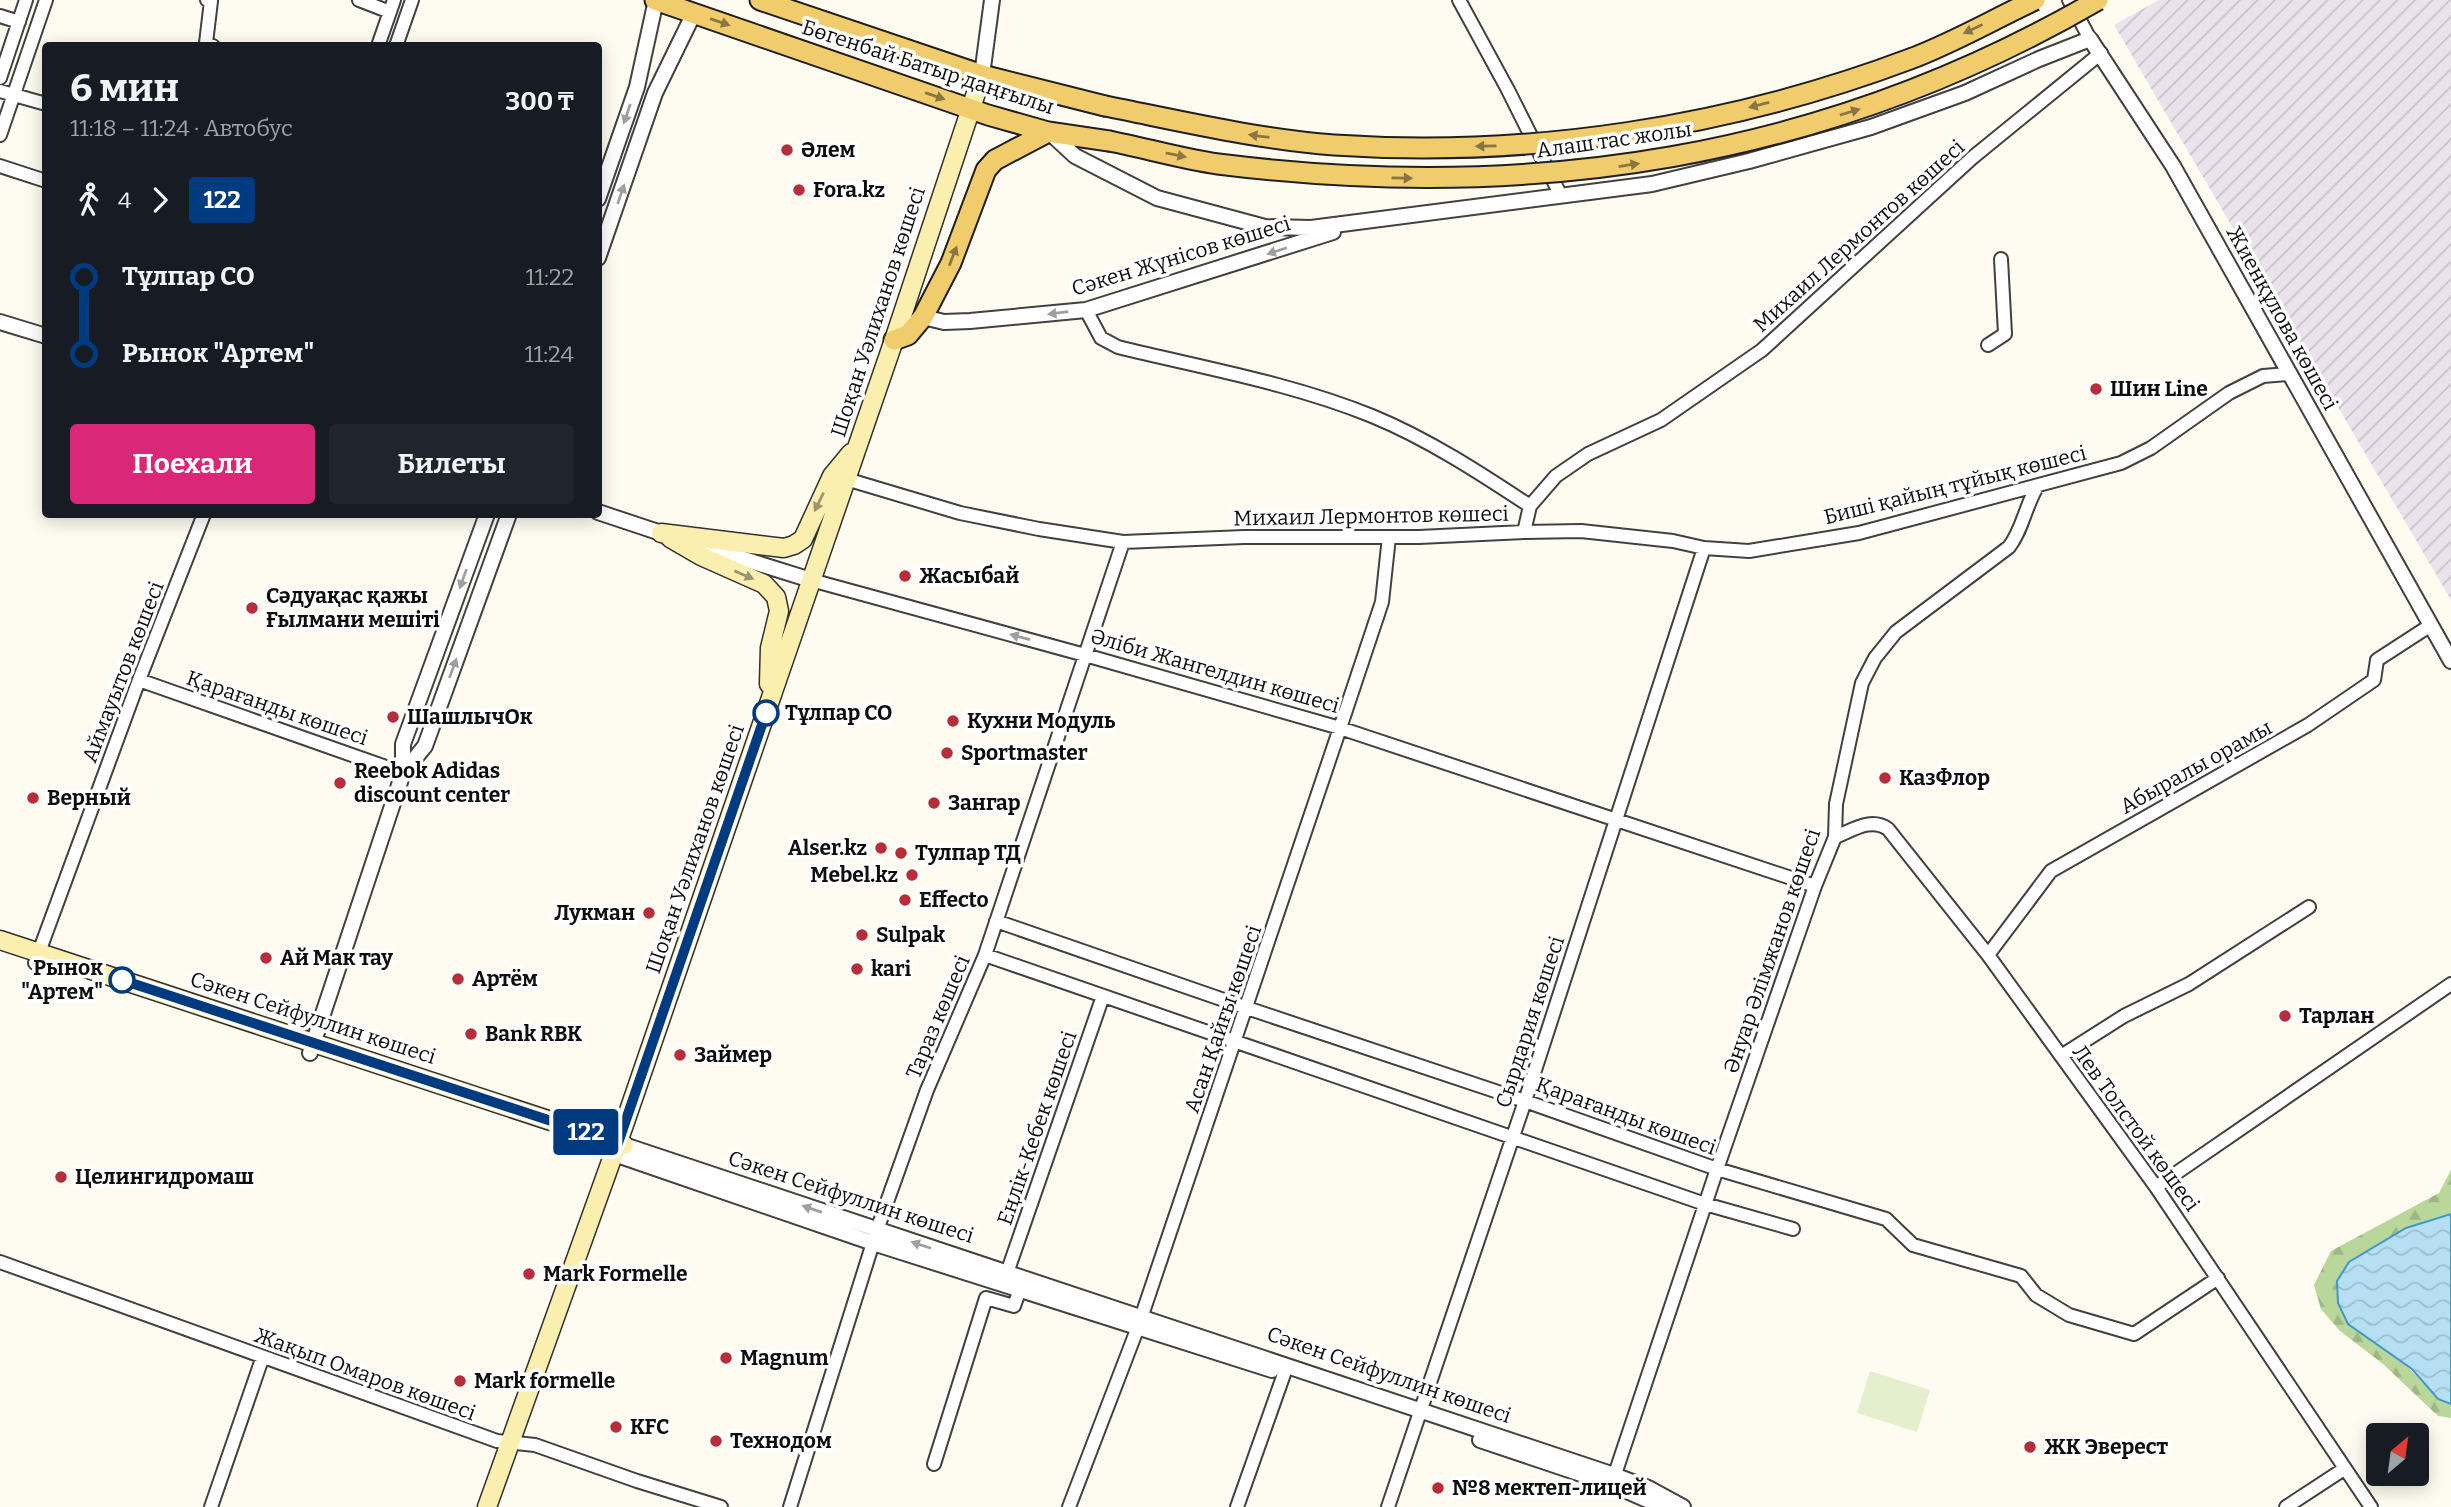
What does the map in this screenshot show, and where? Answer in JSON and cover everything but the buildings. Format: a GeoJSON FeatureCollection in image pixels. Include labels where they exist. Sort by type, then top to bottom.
{"type":"FeatureCollection","features":[{"type":"Feature","properties":{"kind":"main road","name":"Бөгенбай Батыр даңғылы"},"geometry":{"type":"LineString","coordinates":[[656,0],[970,108],[1048,132],[1109,141]]}},
{"type":"Feature","properties":{"kind":"main road","name":"Бөгенбай Батыр даңғылы"},"geometry":{"type":"LineString","coordinates":[[760,0],[982,75],[1105,106]]}},
{"type":"Feature","properties":{"kind":"main road","name":"Алаш тас жолы"},"geometry":{"type":"LineString","coordinates":[[1105,106],[1248,135],[1334,145],[1413,147],[1533,144],[1664,128],[1787,98],[1912,58],[2035,0]]}},
{"type":"Feature","properties":{"kind":"main road","name":"Алаш тас жолы"},"geometry":{"type":"LineString","coordinates":[[1109,141],[1215,163],[1371,177],[1482,177],[1623,166],[1745,143],[1866,107],[1985,59],[2098,0]]}},
{"type":"Feature","properties":{"kind":"main road","name":"Шоқан Уәлиханов көшесі"},"geometry":{"type":"LineString","coordinates":[[487,1507],[618,1147],[982,75]]}},
{"type":"Feature","properties":{"kind":"main road"},"geometry":{"type":"LineString","coordinates":[[894,340],[908,335],[923,317],[951,263],[986,170],[995,160],[1048,132]]}},
{"type":"Feature","properties":{"kind":"main road"},"geometry":{"type":"LineString","coordinates":[[661,533],[766,547],[784,548],[794,545],[803,539],[831,476],[857,446]]}},
{"type":"Feature","properties":{"kind":"main road"},"geometry":{"type":"LineString","coordinates":[[661,533],[701,556],[764,584],[776,597],[779,611],[770,648],[769,704]]}},
{"type":"Feature","properties":{"kind":"main road","name":"Сәкен Сейфуллин көшесі"},"geometry":{"type":"LineString","coordinates":[[0,940],[37,958]]}},
{"type":"Feature","properties":{"kind":"main road","name":"Сәкен Сейфуллин көшесі"},"geometry":{"type":"LineString","coordinates":[[0,951],[37,958],[618,1147]]}},
{"type":"Feature","properties":{"kind":"street"},"geometry":{"type":"LineString","coordinates":[[0,78],[26,0]]}},
{"type":"Feature","properties":{"kind":"street"},"geometry":{"type":"LineString","coordinates":[[0,135],[46,0]]}},
{"type":"Feature","properties":{"kind":"street"},"geometry":{"type":"LineString","coordinates":[[206,42],[211,1],[207,0]]}},
{"type":"Feature","properties":{"kind":"street"},"geometry":{"type":"LineString","coordinates":[[359,0],[392,6],[379,42]]}},
{"type":"Feature","properties":{"kind":"street"},"geometry":{"type":"LineString","coordinates":[[397,42],[412,0]]}},
{"type":"Feature","properties":{"kind":"street"},"geometry":{"type":"LineString","coordinates":[[602,188],[637,87],[656,0]]}},
{"type":"Feature","properties":{"kind":"street","name":"Шоқан Уәлиханов көшесі"},"geometry":{"type":"LineString","coordinates":[[982,75],[992,0]]}},
{"type":"Feature","properties":{"kind":"street"},"geometry":{"type":"LineString","coordinates":[[1459,0],[1561,196]]}},
{"type":"Feature","properties":{"kind":"street","name":"Жиенқұлова көшесі"},"geometry":{"type":"LineString","coordinates":[[2068,0],[2090,39],[2173,166],[2451,661]]}},
{"type":"Feature","properties":{"kind":"street"},"geometry":{"type":"LineString","coordinates":[[602,247],[656,93],[694,13]]}},
{"type":"Feature","properties":{"kind":"street"},"geometry":{"type":"LineString","coordinates":[[0,16],[19,22]]}},
{"type":"Feature","properties":{"kind":"street"},"geometry":{"type":"LineString","coordinates":[[1048,132],[1075,156],[1157,198],[1265,227],[1311,228],[1652,184],[1749,161],[1871,127],[1965,93],[2090,39]]}},
{"type":"Feature","properties":{"kind":"street","name":"Михаил Лермонтов көшесі"},"geometry":{"type":"LineString","coordinates":[[846,479],[960,513],[1123,542],[1524,532],[1530,506],[1556,476],[1588,454],[1661,420],[1762,350],[1972,158],[2101,53]]}},
{"type":"Feature","properties":{"kind":"street"},"geometry":{"type":"LineString","coordinates":[[637,87],[656,93]]}},
{"type":"Feature","properties":{"kind":"street"},"geometry":{"type":"LineString","coordinates":[[0,91],[42,103]]}},
{"type":"Feature","properties":{"kind":"street"},"geometry":{"type":"LineString","coordinates":[[0,166],[42,180]]}},
{"type":"Feature","properties":{"kind":"street","name":"Сәкен Жүнісов көшесі"},"geometry":{"type":"LineString","coordinates":[[923,317],[944,322],[970,321],[1086,310],[1365,222]]}},
{"type":"Feature","properties":{"kind":"street"},"geometry":{"type":"LineString","coordinates":[[1988,345],[2004,334],[2000,259]]}},
{"type":"Feature","properties":{"kind":"street"},"geometry":{"type":"LineString","coordinates":[[1086,310],[1101,338],[1118,348],[1277,385],[1371,416],[1489,478],[1530,506]]}},
{"type":"Feature","properties":{"kind":"street"},"geometry":{"type":"LineString","coordinates":[[0,322],[42,335]]}},
{"type":"Feature","properties":{"kind":"street","name":"Биші қайың тұйық көшесі"},"geometry":{"type":"LineString","coordinates":[[1524,532],[1581,531],[1673,541],[1704,548],[1749,551],[1859,533],[2121,463],[2151,448],[2229,393],[2263,376],[2289,374]]}},
{"type":"Feature","properties":{"kind":"street","name":"Әнуар Әлімжанов көшесі"},"geometry":{"type":"LineString","coordinates":[[1612,1480],[1815,886],[1835,837],[1836,804],[1862,683],[1884,644],[1911,618],[2009,547],[2017,537],[2024,512],[2038,485]]}},
{"type":"Feature","properties":{"kind":"street","name":"Әліби Жангелдин көшесі"},"geometry":{"type":"LineString","coordinates":[[602,513],[811,580],[1340,728],[1815,886]]}},
{"type":"Feature","properties":{"kind":"street","name":"Аймауытов көшесі"},"geometry":{"type":"LineString","coordinates":[[37,958],[139,680],[202,518]]}},
{"type":"Feature","properties":{"kind":"street"},"geometry":{"type":"LineString","coordinates":[[312,1048],[403,773],[402,744],[486,518]]}},
{"type":"Feature","properties":{"kind":"street"},"geometry":{"type":"LineString","coordinates":[[403,773],[425,746],[508,518]]}},
{"type":"Feature","properties":{"kind":"street","name":"Асан Қайғы көшесі"},"geometry":{"type":"LineString","coordinates":[[1069,1507],[1140,1322],[1340,728],[1381,602],[1389,537]]}},
{"type":"Feature","properties":{"kind":"street","name":"Тараз көшесі"},"geometry":{"type":"LineString","coordinates":[[790,1507],[875,1237],[927,1090],[985,955],[1123,542]]}},
{"type":"Feature","properties":{"kind":"street","name":"Сырдария көшесі"},"geometry":{"type":"LineString","coordinates":[[1388,1507],[1513,1138],[1704,548]]}},
{"type":"Feature","properties":{"kind":"street","name":"Абыралы орамы"},"geometry":{"type":"LineString","coordinates":[[1988,955],[2051,871],[2308,726],[2374,680],[2377,660],[2431,625]]}},
{"type":"Feature","properties":{"kind":"street","name":"Қарағанды көшесі"},"geometry":{"type":"LineString","coordinates":[[139,680],[403,773]]}},
{"type":"Feature","properties":{"kind":"street","name":"Лев Толстой көшесі"},"geometry":{"type":"LineString","coordinates":[[1835,837],[1871,822],[1880,823],[1888,829],[1988,955],[2156,1187],[2371,1507]]}},
{"type":"Feature","properties":{"kind":"street"},"geometry":{"type":"LineString","coordinates":[[2061,1056],[2124,1016],[2189,984],[2309,907]]}},
{"type":"Feature","properties":{"kind":"street","name":"Қарағанды көшесі"},"geometry":{"type":"LineString","coordinates":[[996,921],[1717,1169],[1886,1219],[1913,1245],[2021,1276],[2036,1295],[2069,1315],[2134,1334],[2218,1279]]}},
{"type":"Feature","properties":{"kind":"street"},"geometry":{"type":"LineString","coordinates":[[985,955],[1705,1204],[1793,1229]]}},
{"type":"Feature","properties":{"kind":"street"},"geometry":{"type":"LineString","coordinates":[[2156,1187],[2451,984]]}},
{"type":"Feature","properties":{"kind":"street","name":"Еңлік-Кебек көшесі"},"geometry":{"type":"LineString","coordinates":[[1007,1273],[1103,996]]}},
{"type":"Feature","properties":{"kind":"street","name":"Сәкен Сейфуллин көшесі"},"geometry":{"type":"LineString","coordinates":[[618,1147],[1020,1289],[1140,1322],[1612,1480],[1648,1488],[1683,1507]]}},
{"type":"Feature","properties":{"kind":"street","name":"Сәкен Сейфуллин көшесі"},"geometry":{"type":"LineString","coordinates":[[875,1237],[1007,1273],[1284,1374],[1420,1414]]}},
{"type":"Feature","properties":{"kind":"street","name":"Жақып Омаров көшесі"},"geometry":{"type":"LineString","coordinates":[[0,1262],[262,1359],[497,1441],[535,1444],[637,1481],[721,1507]]}},
{"type":"Feature","properties":{"kind":"street"},"geometry":{"type":"LineString","coordinates":[[934,1464],[986,1298],[1014,1306],[1020,1289]]}},
{"type":"Feature","properties":{"kind":"street"},"geometry":{"type":"LineString","coordinates":[[211,1507],[262,1359]]}},
{"type":"Feature","properties":{"kind":"street","name":"Сәкен Сейфуллин көшесі"},"geometry":{"type":"LineString","coordinates":[[1237,1507],[1284,1374]]}},
{"type":"Feature","properties":{"kind":"street"},"geometry":{"type":"LineString","coordinates":[[2286,1507],[2344,1469]]}},
{"type":"Feature","properties":{"kind":"street","name":"Сәкен Сейфуллин көшесі"},"geometry":{"type":"LineString","coordinates":[[1612,1480],[1663,1507]]}},
{"type":"Feature","properties":{"kind":"shaded area"},"geometry":{"type":"Polygon","coordinates":[[[2159,0],[2451,0],[2451,600],[2114,25],[2159,0]]]}},
{"type":"Feature","properties":{"kind":"green space"},"geometry":{"type":"Polygon","coordinates":[[[2451,1170],[2451,1214],[2398,1235],[2349,1262],[2348,1324],[2407,1366],[2438,1399],[2451,1404],[2451,1418],[2438,1416],[2383,1364],[2340,1331],[2321,1309],[2314,1285],[2331,1251],[2439,1193],[2451,1170]]]}},
{"type":"Feature","properties":{"kind":"green space"},"geometry":{"type":"Polygon","coordinates":[[[1870,1371],[1930,1390],[1917,1432],[1857,1413],[1870,1371]]]}},
{"type":"Feature","properties":{"kind":"water"},"geometry":{"type":"Polygon","coordinates":[[[2451,1214],[2451,1404],[2438,1399],[2412,1369],[2348,1324],[2338,1303],[2337,1281],[2349,1262],[2406,1228],[2451,1214]]]}},
{"type":"Feature","properties":{"kind":"bus line","name":"122"},"geometry":{"type":"LineString","coordinates":[[122,980],[618,1143],[766,713]]}},
{"type":"Feature","properties":{"kind":"place","name":"Әлем"},"geometry":{"type":"Point","coordinates":[787,150]}},
{"type":"Feature","properties":{"kind":"place","name":"Fora.kz"},"geometry":{"type":"Point","coordinates":[799,190]}},
{"type":"Feature","properties":{"kind":"place","name":"Шин Line"},"geometry":{"type":"Point","coordinates":[2096,389]}},
{"type":"Feature","properties":{"kind":"place","name":"Жасыбай"},"geometry":{"type":"Point","coordinates":[905,576]}},
{"type":"Feature","properties":{"kind":"place","name":"Сәдуақас қажы Ғылмани мешіті"},"geometry":{"type":"Point","coordinates":[252,608]}},
{"type":"Feature","properties":{"kind":"place","name":"Тұлпар СО"},"geometry":{"type":"Point","coordinates":[766,713]}},
{"type":"Feature","properties":{"kind":"place","name":"ШашлычОк"},"geometry":{"type":"Point","coordinates":[393,717]}},
{"type":"Feature","properties":{"kind":"place","name":"Кухни Модуль"},"geometry":{"type":"Point","coordinates":[953,721]}},
{"type":"Feature","properties":{"kind":"place","name":"Sportmaster"},"geometry":{"type":"Point","coordinates":[947,753]}},
{"type":"Feature","properties":{"kind":"place","name":"КазФлор"},"geometry":{"type":"Point","coordinates":[1885,778]}},
{"type":"Feature","properties":{"kind":"place","name":"Reebok Adidas discount center"},"geometry":{"type":"Point","coordinates":[340,783]}},
{"type":"Feature","properties":{"kind":"place","name":"Верный"},"geometry":{"type":"Point","coordinates":[33,798]}},
{"type":"Feature","properties":{"kind":"place","name":"Зангар"},"geometry":{"type":"Point","coordinates":[934,803]}},
{"type":"Feature","properties":{"kind":"place","name":"Alser.kz"},"geometry":{"type":"Point","coordinates":[881,848]}},
{"type":"Feature","properties":{"kind":"place","name":"Тулпар ТД"},"geometry":{"type":"Point","coordinates":[901,853]}},
{"type":"Feature","properties":{"kind":"place","name":"Mebel.kz"},"geometry":{"type":"Point","coordinates":[912,875]}},
{"type":"Feature","properties":{"kind":"place","name":"Effecto"},"geometry":{"type":"Point","coordinates":[905,900]}},
{"type":"Feature","properties":{"kind":"place","name":"Лукман"},"geometry":{"type":"Point","coordinates":[649,913]}},
{"type":"Feature","properties":{"kind":"place","name":"Sulpak"},"geometry":{"type":"Point","coordinates":[862,935]}},
{"type":"Feature","properties":{"kind":"place","name":"Ай Мак тау"},"geometry":{"type":"Point","coordinates":[266,958]}},
{"type":"Feature","properties":{"kind":"place","name":"kari"},"geometry":{"type":"Point","coordinates":[857,969]}},
{"type":"Feature","properties":{"kind":"place","name":"Артём"},"geometry":{"type":"Point","coordinates":[458,979]}},
{"type":"Feature","properties":{"kind":"place","name":"Рынок \"Артем\""},"geometry":{"type":"Point","coordinates":[122,980]}},
{"type":"Feature","properties":{"kind":"place","name":"Тарлан"},"geometry":{"type":"Point","coordinates":[2285,1016]}},
{"type":"Feature","properties":{"kind":"place","name":"Bank RBK"},"geometry":{"type":"Point","coordinates":[471,1034]}},
{"type":"Feature","properties":{"kind":"place","name":"Займер"},"geometry":{"type":"Point","coordinates":[680,1055]}},
{"type":"Feature","properties":{"kind":"place","name":"Целингидромаш"},"geometry":{"type":"Point","coordinates":[61,1177]}},
{"type":"Feature","properties":{"kind":"place","name":"Mark Formelle"},"geometry":{"type":"Point","coordinates":[529,1274]}},
{"type":"Feature","properties":{"kind":"place","name":"Magnum"},"geometry":{"type":"Point","coordinates":[726,1358]}},
{"type":"Feature","properties":{"kind":"place","name":"Mark formelle"},"geometry":{"type":"Point","coordinates":[460,1381]}},
{"type":"Feature","properties":{"kind":"place","name":"KFC"},"geometry":{"type":"Point","coordinates":[616,1427]}},
{"type":"Feature","properties":{"kind":"place","name":"Технодом"},"geometry":{"type":"Point","coordinates":[716,1441]}},
{"type":"Feature","properties":{"kind":"place","name":"ЖК Эверест"},"geometry":{"type":"Point","coordinates":[2030,1447]}},
{"type":"Feature","properties":{"kind":"place","name":"№8 мектеп-лицей"},"geometry":{"type":"Point","coordinates":[1438,1488]}}]}
